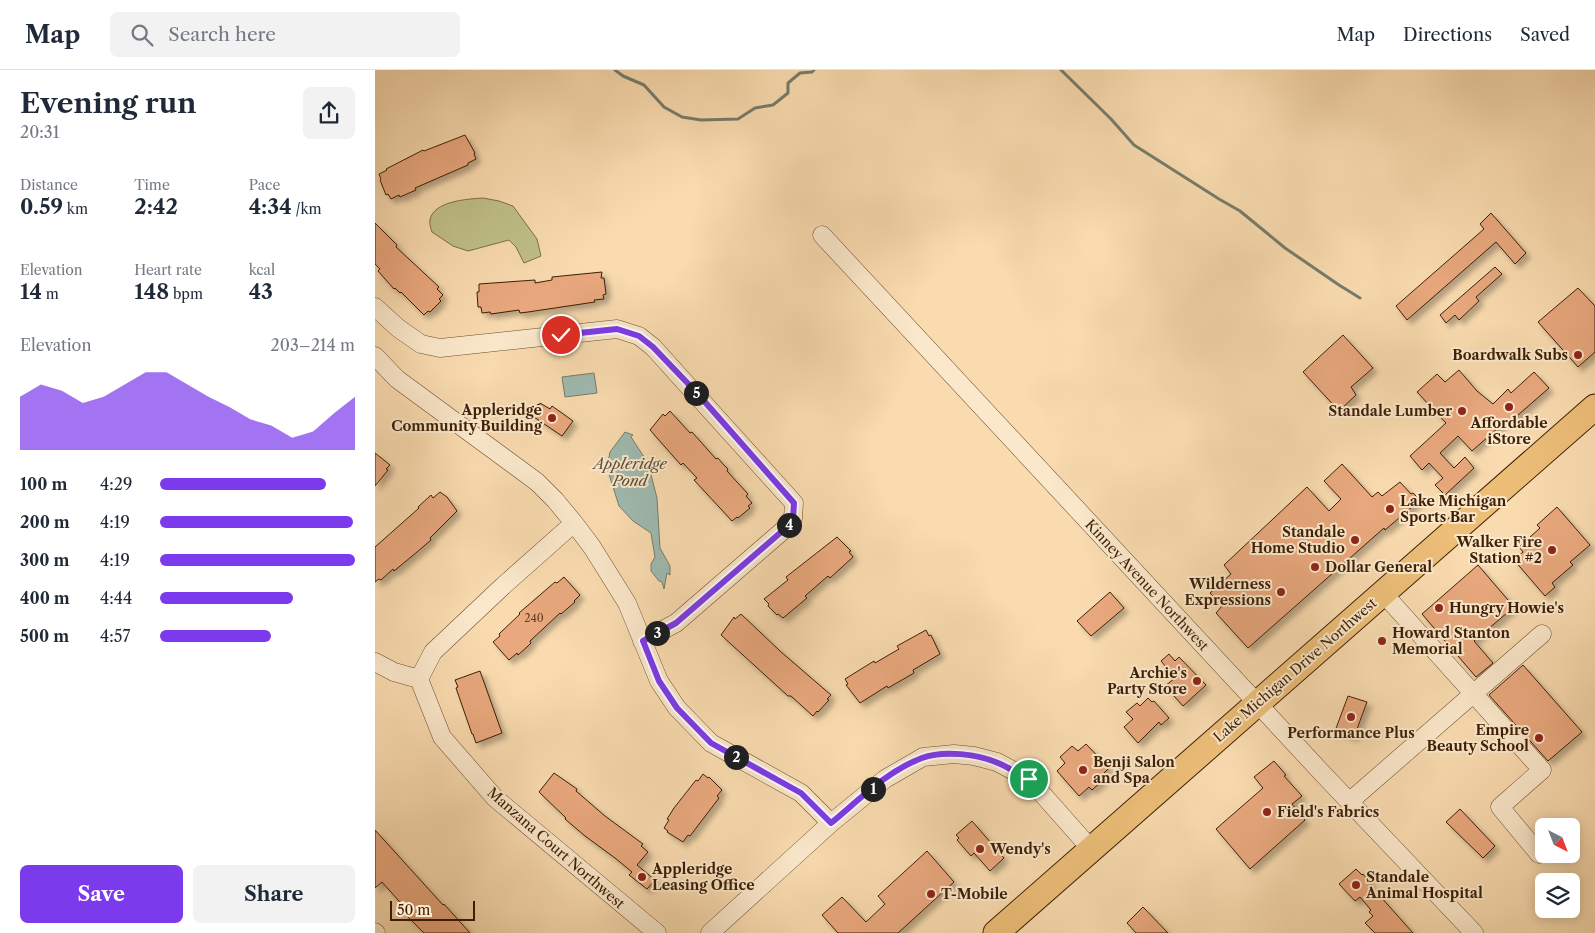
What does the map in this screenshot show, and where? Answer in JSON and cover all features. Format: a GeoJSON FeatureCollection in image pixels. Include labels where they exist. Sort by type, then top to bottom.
{"type":"FeatureCollection","features":[{"type":"Feature","properties":{"kind":"highway","name":"Lake Michigan Drive Northwest"},"geometry":{"type":"LineString","coordinates":[[996,933],[1595,407]]}},
{"type":"Feature","properties":{"kind":"street","name":"Kinney Avenue Northwest"},"geometry":{"type":"LineString","coordinates":[[822,235],[1257,704],[1474,933]]}},
{"type":"Feature","properties":{"kind":"street"},"geometry":{"type":"LineString","coordinates":[[375,307],[421,344],[440,348],[617,329],[639,336],[653,347],[684,380],[794,503],[793,518],[787,527],[676,623],[643,641]]}},
{"type":"Feature","properties":{"kind":"street"},"geometry":{"type":"LineString","coordinates":[[375,356],[397,379],[537,482],[555,500],[592,548],[627,603],[659,681],[677,708],[711,743],[801,793],[831,823]]}},
{"type":"Feature","properties":{"kind":"street"},"geometry":{"type":"LineString","coordinates":[[375,662],[394,672],[419,679],[433,652],[574,523]]}},
{"type":"Feature","properties":{"kind":"street"},"geometry":{"type":"LineString","coordinates":[[1383,593],[1541,770],[1500,806],[1535,849]]}},
{"type":"Feature","properties":{"kind":"street"},"geometry":{"type":"LineString","coordinates":[[1349,802],[1475,695],[1542,634]]}},
{"type":"Feature","properties":{"kind":"street","name":"Manzana Court Northwest"},"geometry":{"type":"LineString","coordinates":[[419,679],[442,737],[495,798],[657,933]]}},
{"type":"Feature","properties":{"kind":"street"},"geometry":{"type":"LineString","coordinates":[[710,933],[831,823],[885,779],[923,758],[954,754],[975,756],[997,762],[1029,779],[1091,849]]}},
{"type":"Feature","properties":{"kind":"green space"},"geometry":{"type":"Polygon","coordinates":[[[483,198],[513,206],[537,239],[541,256],[524,263],[516,247],[509,240],[468,251],[453,246],[432,232],[430,220],[437,209],[452,202],[483,198]]]}},
{"type":"Feature","properties":{"kind":"water"},"geometry":{"type":"Polygon","coordinates":[[[594,373],[597,393],[565,397],[562,377],[594,373]]]}},
{"type":"Feature","properties":{"kind":"water","name":"Appleridge Pond"},"geometry":{"type":"Polygon","coordinates":[[[625,432],[633,435],[631,437],[648,463],[657,498],[660,548],[670,566],[670,575],[667,573],[664,589],[662,582],[651,571],[651,564],[655,557],[651,533],[633,521],[619,506],[607,468],[610,452],[625,432]]]}},
{"type":"Feature","properties":{"kind":"building"},"geometry":{"type":"Polygon","coordinates":[[[465,135],[475,153],[476,159],[468,163],[468,165],[415,188],[416,190],[400,197],[399,195],[391,199],[388,194],[386,195],[379,174],[423,150],[465,135]]]}},
{"type":"Feature","properties":{"kind":"building"},"geometry":{"type":"Polygon","coordinates":[[[1491,213],[1526,253],[1515,264],[1496,242],[1407,320],[1396,306],[1484,229],[1480,224],[1491,213]]]}},
{"type":"Feature","properties":{"kind":"building"},"geometry":{"type":"Polygon","coordinates":[[[375,223],[397,245],[396,247],[439,287],[437,289],[443,295],[439,299],[441,301],[430,312],[428,311],[424,315],[401,292],[394,289],[378,271],[380,269],[375,264],[375,223]]]}},
{"type":"Feature","properties":{"kind":"building"},"geometry":{"type":"Polygon","coordinates":[[[1495,267],[1502,274],[1476,297],[1479,301],[1459,320],[1455,315],[1446,323],[1440,315],[1495,267]]]}},
{"type":"Feature","properties":{"kind":"building"},"geometry":{"type":"Polygon","coordinates":[[[602,272],[601,278],[604,278],[606,294],[603,295],[604,299],[594,300],[595,302],[520,313],[519,310],[491,314],[490,312],[482,313],[481,307],[478,307],[477,292],[479,292],[479,284],[535,280],[535,283],[552,280],[552,277],[602,272]]]}},
{"type":"Feature","properties":{"kind":"building"},"geometry":{"type":"Polygon","coordinates":[[[1578,288],[1595,306],[1595,352],[1578,367],[1538,322],[1578,288]]]}},
{"type":"Feature","properties":{"kind":"building"},"geometry":{"type":"Polygon","coordinates":[[[1343,335],[1373,368],[1351,387],[1356,395],[1339,411],[1303,372],[1343,335]]]}},
{"type":"Feature","properties":{"kind":"building"},"geometry":{"type":"Polygon","coordinates":[[[1459,370],[1477,391],[1493,404],[1508,389],[1511,393],[1534,372],[1549,388],[1510,422],[1507,420],[1472,451],[1458,436],[1440,453],[1454,468],[1465,457],[1474,468],[1445,495],[1435,485],[1443,478],[1429,463],[1422,470],[1410,456],[1446,423],[1417,392],[1437,374],[1445,382],[1459,370]]]}},
{"type":"Feature","properties":{"kind":"building","name":"Appleridge Community Building"},"geometry":{"type":"Polygon","coordinates":[[[540,403],[550,409],[552,406],[573,421],[562,436],[531,415],[540,403]]]}},
{"type":"Feature","properties":{"kind":"building"},"geometry":{"type":"Polygon","coordinates":[[[670,411],[716,459],[718,458],[748,494],[746,496],[752,503],[748,506],[750,508],[738,518],[732,521],[694,480],[697,478],[683,463],[681,465],[650,430],[663,414],[665,416],[670,411]]]}},
{"type":"Feature","properties":{"kind":"building"},"geometry":{"type":"Polygon","coordinates":[[[375,453],[390,465],[375,486],[375,453]]]}},
{"type":"Feature","properties":{"kind":"building"},"geometry":{"type":"Polygon","coordinates":[[[1342,464],[1372,497],[1378,492],[1382,496],[1400,482],[1411,494],[1413,493],[1420,500],[1385,530],[1384,528],[1248,648],[1216,613],[1222,606],[1210,593],[1231,574],[1224,565],[1307,487],[1329,511],[1341,499],[1324,481],[1342,464]]]}},
{"type":"Feature","properties":{"kind":"building"},"geometry":{"type":"Polygon","coordinates":[[[440,492],[447,497],[457,511],[430,538],[431,540],[394,571],[393,569],[381,580],[379,579],[375,582],[375,547],[431,495],[433,498],[440,492]]]}},
{"type":"Feature","properties":{"kind":"building","name":"Walker Fire Station #2"},"geometry":{"type":"Polygon","coordinates":[[[1557,507],[1590,545],[1570,562],[1573,565],[1552,583],[1555,587],[1545,596],[1514,560],[1523,552],[1519,547],[1540,528],[1537,525],[1557,507]]]}},
{"type":"Feature","properties":{"kind":"building"},"geometry":{"type":"Polygon","coordinates":[[[837,537],[851,551],[849,552],[853,557],[830,578],[828,576],[805,596],[807,598],[783,618],[777,615],[764,599],[788,580],[786,577],[837,537]]]}},
{"type":"Feature","properties":{"kind":"building"},"geometry":{"type":"Polygon","coordinates":[[[1478,565],[1514,607],[1474,641],[1493,663],[1476,677],[1422,614],[1478,565]]]}},
{"type":"Feature","properties":{"kind":"building"},"geometry":{"type":"Polygon","coordinates":[[[564,577],[580,595],[575,602],[560,613],[530,641],[531,643],[527,647],[509,660],[493,642],[519,613],[555,582],[557,583],[564,577]]]}},
{"type":"Feature","properties":{"kind":"building"},"geometry":{"type":"Polygon","coordinates":[[[1110,592],[1124,608],[1091,636],[1077,621],[1110,592]]]}},
{"type":"Feature","properties":{"kind":"building"},"geometry":{"type":"Polygon","coordinates":[[[741,614],[831,695],[827,699],[829,700],[813,716],[791,696],[788,696],[721,635],[734,617],[735,619],[741,614]]]}},
{"type":"Feature","properties":{"kind":"building"},"geometry":{"type":"Polygon","coordinates":[[[926,630],[929,636],[931,635],[940,654],[913,670],[914,673],[888,688],[887,686],[860,703],[846,685],[848,684],[845,679],[874,661],[875,663],[899,649],[897,646],[926,630]]]}},
{"type":"Feature","properties":{"kind":"building"},"geometry":{"type":"Polygon","coordinates":[[[1169,654],[1175,661],[1179,657],[1206,685],[1183,706],[1165,686],[1175,678],[1161,661],[1169,654]]]}},
{"type":"Feature","properties":{"kind":"building"},"geometry":{"type":"Polygon","coordinates":[[[1523,665],[1582,732],[1548,761],[1489,695],[1523,665]]]}},
{"type":"Feature","properties":{"kind":"building"},"geometry":{"type":"Polygon","coordinates":[[[480,671],[502,733],[476,743],[456,688],[458,687],[455,680],[480,671]]]}},
{"type":"Feature","properties":{"kind":"building","name":"Performance Plus"},"geometry":{"type":"Polygon","coordinates":[[[1348,696],[1367,702],[1354,737],[1335,731],[1348,696]]]}},
{"type":"Feature","properties":{"kind":"building"},"geometry":{"type":"Polygon","coordinates":[[[1148,698],[1152,702],[1154,701],[1169,718],[1161,725],[1159,722],[1138,743],[1124,727],[1133,719],[1126,712],[1137,703],[1140,706],[1148,698]]]}},
{"type":"Feature","properties":{"kind":"building","name":"Benji Salon and Spa"},"geometry":{"type":"Polygon","coordinates":[[[1086,744],[1109,768],[1100,777],[1103,780],[1092,790],[1089,787],[1079,796],[1057,771],[1065,763],[1060,757],[1072,746],[1078,751],[1086,744]]]}},
{"type":"Feature","properties":{"kind":"building","name":"Field's Fabrics"},"geometry":{"type":"Polygon","coordinates":[[[1274,761],[1286,775],[1284,776],[1302,796],[1292,804],[1305,820],[1250,869],[1216,829],[1263,788],[1254,777],[1274,761]]]}},
{"type":"Feature","properties":{"kind":"building"},"geometry":{"type":"Polygon","coordinates":[[[554,773],[577,789],[576,791],[605,816],[643,844],[641,846],[648,852],[637,865],[655,880],[647,889],[629,875],[632,872],[565,819],[539,792],[554,773]]]}},
{"type":"Feature","properties":{"kind":"building"},"geometry":{"type":"Polygon","coordinates":[[[703,774],[709,777],[722,790],[717,796],[719,798],[690,836],[688,835],[683,842],[664,828],[674,808],[703,774]]]}},
{"type":"Feature","properties":{"kind":"building"},"geometry":{"type":"Polygon","coordinates":[[[1460,809],[1495,846],[1483,858],[1446,822],[1460,809]]]}},
{"type":"Feature","properties":{"kind":"building","name":"Wendy's"},"geometry":{"type":"Polygon","coordinates":[[[972,821],[1004,858],[990,871],[974,853],[971,856],[957,840],[959,838],[956,835],[972,821]]]}},
{"type":"Feature","properties":{"kind":"building"},"geometry":{"type":"Polygon","coordinates":[[[375,830],[470,933],[424,933],[403,912],[406,909],[382,882],[375,888],[375,830]]]}},
{"type":"Feature","properties":{"kind":"building"},"geometry":{"type":"Polygon","coordinates":[[[927,851],[954,882],[898,933],[838,933],[822,915],[842,897],[866,922],[885,904],[878,896],[927,851]]]}},
{"type":"Feature","properties":{"kind":"building"},"geometry":{"type":"Polygon","coordinates":[[[1356,869],[1363,874],[1372,887],[1413,933],[1375,933],[1365,923],[1373,916],[1369,912],[1371,910],[1360,897],[1355,901],[1339,884],[1356,869]]]}},
{"type":"Feature","properties":{"kind":"building"},"geometry":{"type":"Polygon","coordinates":[[[1143,907],[1168,933],[1136,933],[1127,923],[1143,907]]]}},
{"type":"Feature","properties":{"kind":"waterway"},"geometry":{"type":"LineString","coordinates":[[615,70],[623,76],[644,85],[664,107],[682,117],[701,120],[738,119],[755,108],[773,105],[788,93],[788,83],[800,73],[812,72],[814,70]]}},
{"type":"Feature","properties":{"kind":"waterway"},"geometry":{"type":"LineString","coordinates":[[1061,70],[1111,119],[1134,145],[1240,211],[1285,248],[1360,298]]}},
{"type":"Feature","properties":{"kind":"place","name":"Boardwalk Subs"},"geometry":{"type":"Point","coordinates":[1578,355]}},
{"type":"Feature","properties":{"kind":"place","name":"Affordable iStore"},"geometry":{"type":"Point","coordinates":[1509,407]}},
{"type":"Feature","properties":{"kind":"place","name":"Standale Lumber"},"geometry":{"type":"Point","coordinates":[1462,411]}},
{"type":"Feature","properties":{"kind":"place","name":"Appleridge Community Building"},"geometry":{"type":"Point","coordinates":[552,418]}},
{"type":"Feature","properties":{"kind":"place","name":"Lake Michigan Sports Bar"},"geometry":{"type":"Point","coordinates":[1390,509]}},
{"type":"Feature","properties":{"kind":"place","name":"Standale Home Studio"},"geometry":{"type":"Point","coordinates":[1355,540]}},
{"type":"Feature","properties":{"kind":"place","name":"Walker Fire Station #2"},"geometry":{"type":"Point","coordinates":[1552,550]}},
{"type":"Feature","properties":{"kind":"place","name":"Dollar General"},"geometry":{"type":"Point","coordinates":[1315,567]}},
{"type":"Feature","properties":{"kind":"place","name":"Wilderness Expressions"},"geometry":{"type":"Point","coordinates":[1281,592]}},
{"type":"Feature","properties":{"kind":"place","name":"Hungry Howie's"},"geometry":{"type":"Point","coordinates":[1439,608]}},
{"type":"Feature","properties":{"kind":"place","name":"Howard Stanton Memorial"},"geometry":{"type":"Point","coordinates":[1382,641]}},
{"type":"Feature","properties":{"kind":"place","name":"Archie's Party Store"},"geometry":{"type":"Point","coordinates":[1197,681]}},
{"type":"Feature","properties":{"kind":"place","name":"Performance Plus"},"geometry":{"type":"Point","coordinates":[1351,717]}},
{"type":"Feature","properties":{"kind":"place","name":"Empire Beauty School"},"geometry":{"type":"Point","coordinates":[1539,738]}},
{"type":"Feature","properties":{"kind":"place","name":"Benji Salon and Spa"},"geometry":{"type":"Point","coordinates":[1083,770]}},
{"type":"Feature","properties":{"kind":"place","name":"Field's Fabrics"},"geometry":{"type":"Point","coordinates":[1267,812]}},
{"type":"Feature","properties":{"kind":"place","name":"Wendy's"},"geometry":{"type":"Point","coordinates":[980,849]}},
{"type":"Feature","properties":{"kind":"place","name":"Appleridge Leasing Office"},"geometry":{"type":"Point","coordinates":[642,877]}},
{"type":"Feature","properties":{"kind":"place","name":"Standale Animal Hospital"},"geometry":{"type":"Point","coordinates":[1356,885]}},
{"type":"Feature","properties":{"kind":"place","name":"T-Mobile"},"geometry":{"type":"Point","coordinates":[931,894]}},
{"type":"Feature","properties":{"kind":"route"},"geometry":{"type":"LineString","coordinates":[[561,335],[617,329],[639,336],[653,347],[697,393],[794,503],[793,518],[787,527],[676,623],[643,641],[659,681],[677,708],[711,743],[801,793],[831,823],[885,779],[923,758],[954,754],[975,756],[997,762],[1029,779]]}}]}
